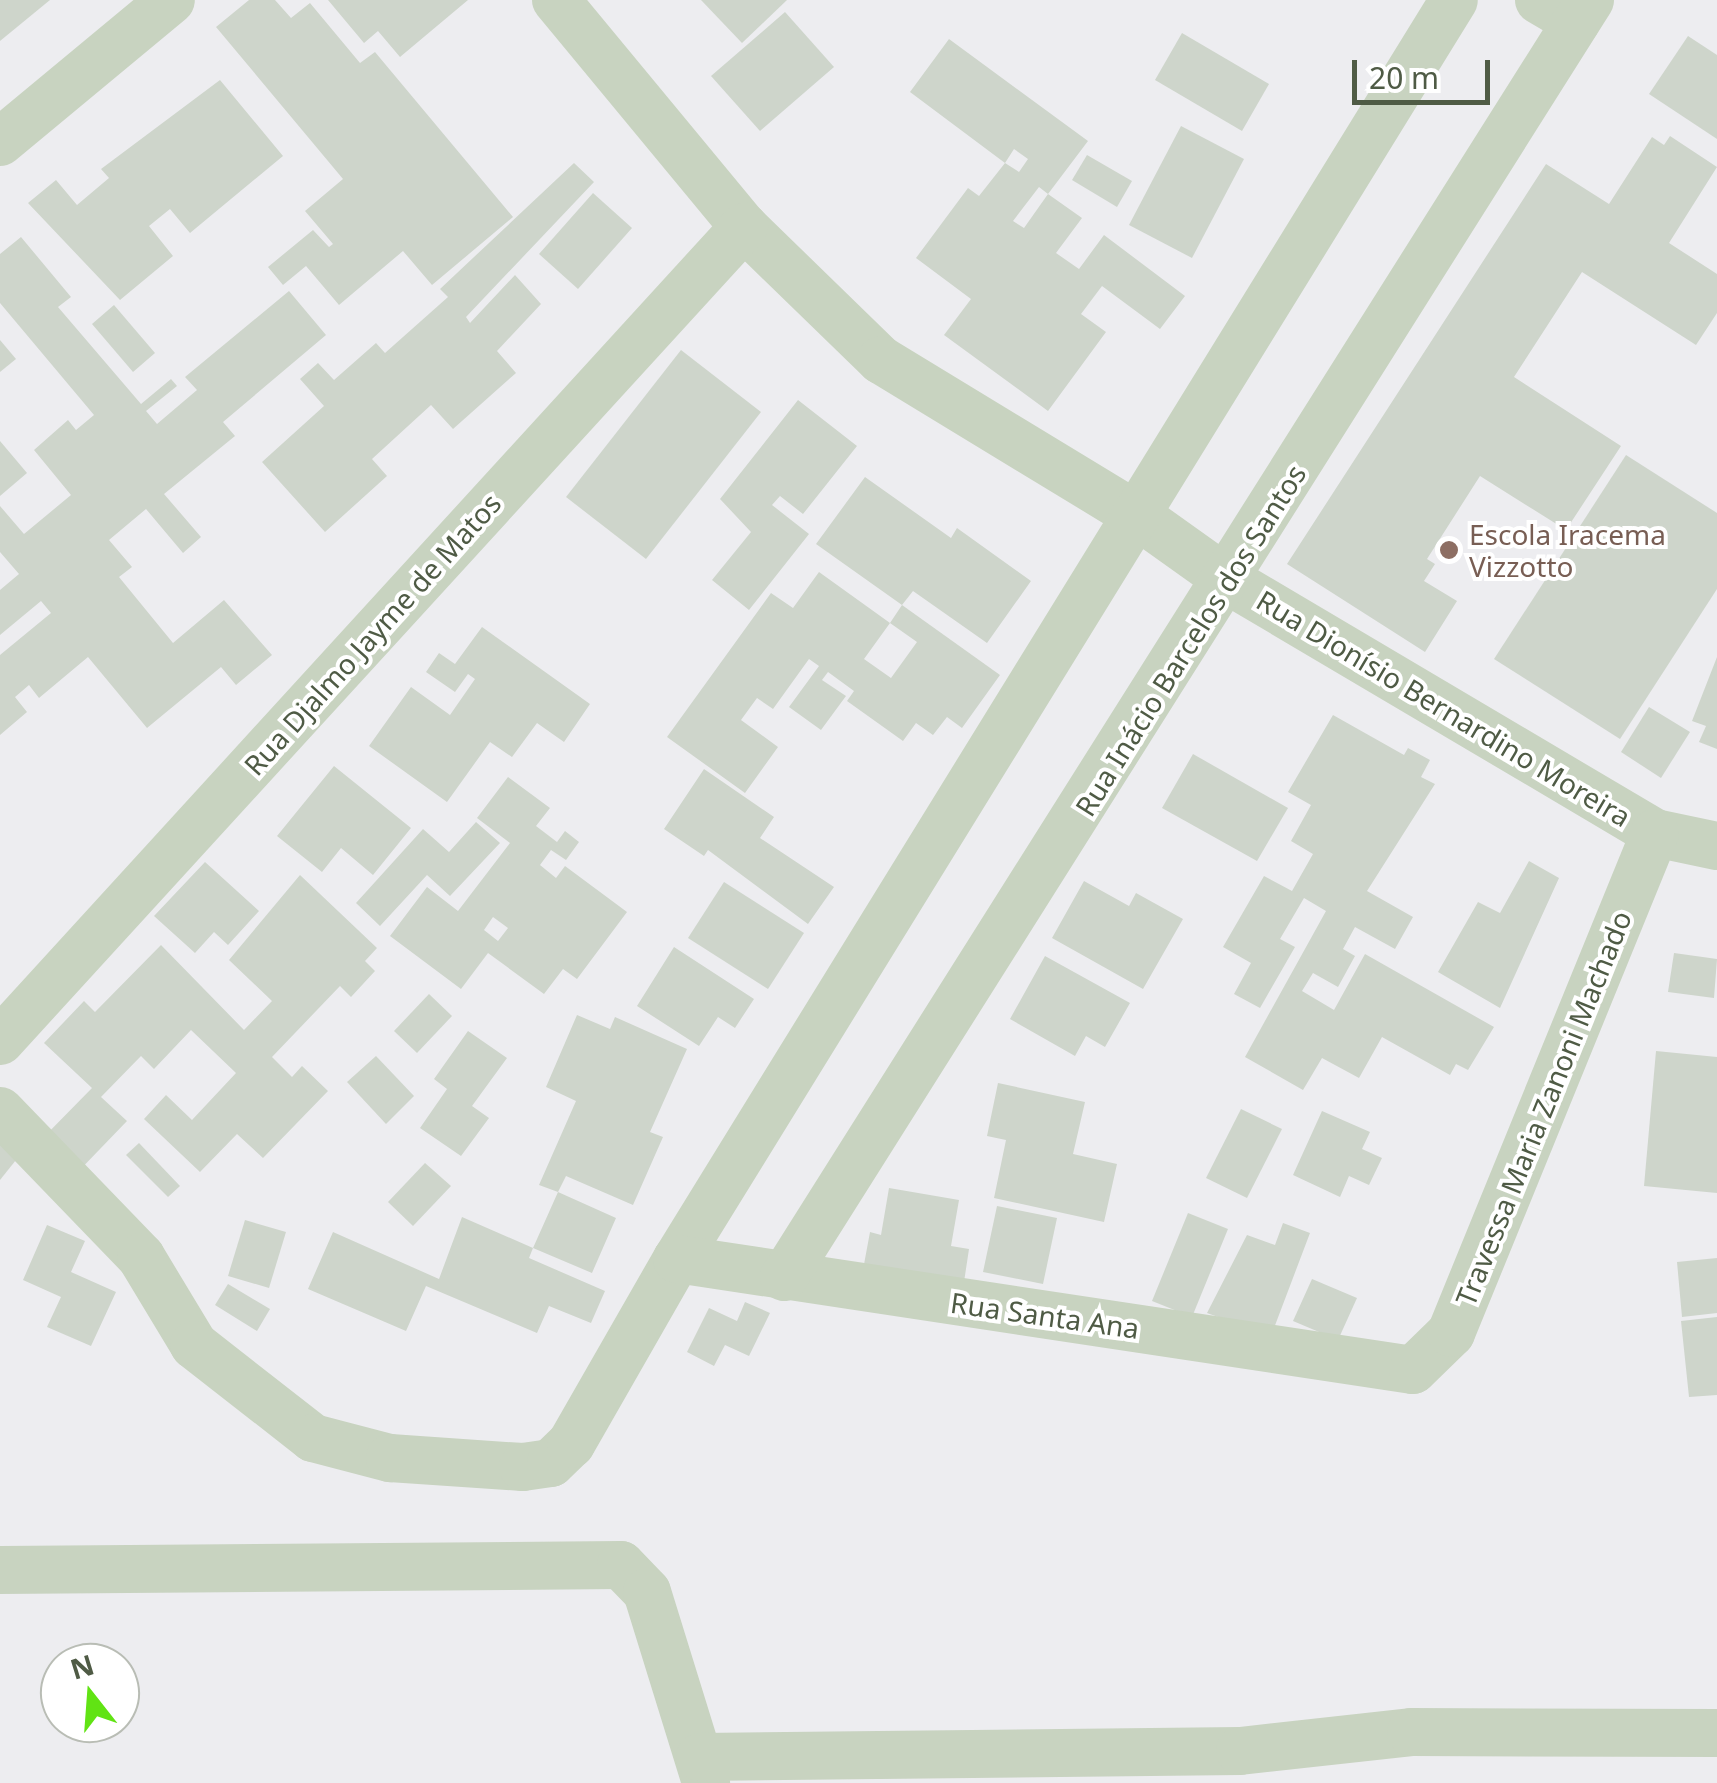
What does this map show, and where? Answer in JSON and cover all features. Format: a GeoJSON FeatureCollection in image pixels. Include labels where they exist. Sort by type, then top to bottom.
{"type":"FeatureCollection","features":[{"type":"Feature","properties":{"kind":"street"},"geometry":{"type":"LineString","coordinates":[[0,142],[171,0]]}},
{"type":"Feature","properties":{"kind":"street","name":"Rua Dionísio Bernardino Moreira"},"geometry":{"type":"LineString","coordinates":[[556,0],[744,227],[882,360],[1138,516],[1229,581],[1654,833],[1717,846]]}},
{"type":"Feature","properties":{"kind":"street"},"geometry":{"type":"LineString","coordinates":[[0,1111],[142,1258],[194,1344],[228,1377],[313,1438],[390,1458],[523,1468],[551,1463],[571,1444],[677,1258],[1454,0]]}},
{"type":"Feature","properties":{"kind":"street","name":"Rua Inácio Barcelos dos Santos"},"geometry":{"type":"LineString","coordinates":[[784,1277],[1229,581],[1568,7]]}},
{"type":"Feature","properties":{"kind":"street","name":"Rua Djalmo Jayme de Matos"},"geometry":{"type":"LineString","coordinates":[[0,1041],[744,227]]}},
{"type":"Feature","properties":{"kind":"street","name":"Travessa Maria Zanoni Machado"},"geometry":{"type":"LineString","coordinates":[[1413,1370],[1451,1332],[1654,833]]}},
{"type":"Feature","properties":{"kind":"street","name":"Rua Santa Ana"},"geometry":{"type":"LineString","coordinates":[[677,1258],[1413,1370]]}},
{"type":"Feature","properties":{"kind":"street"},"geometry":{"type":"LineString","coordinates":[[0,1570],[621,1566],[647,1592],[703,1770],[1240,1751],[1411,1732],[1717,1733]]}},
{"type":"Feature","properties":{"kind":"building"},"geometry":{"type":"Polygon","coordinates":[[[0,0],[50,0],[0,41],[0,0]]]}},
{"type":"Feature","properties":{"kind":"building"},"geometry":{"type":"Polygon","coordinates":[[[249,0],[275,0],[291,18],[310,3],[360,63],[375,52],[513,217],[432,285],[403,251],[339,305],[306,266],[283,285],[268,267],[313,230],[329,247],[333,244],[305,211],[343,179],[216,27],[249,0]]]}},
{"type":"Feature","properties":{"kind":"building"},"geometry":{"type":"Polygon","coordinates":[[[328,0],[468,0],[400,57],[378,31],[364,43],[328,0]]]}},
{"type":"Feature","properties":{"kind":"building"},"geometry":{"type":"Polygon","coordinates":[[[701,0],[787,0],[742,43],[701,0]]]}},
{"type":"Feature","properties":{"kind":"building"},"geometry":{"type":"Polygon","coordinates":[[[785,12],[834,67],[760,131],[711,76],[785,12]]]}},
{"type":"Feature","properties":{"kind":"building"},"geometry":{"type":"Polygon","coordinates":[[[1182,33],[1269,84],[1242,131],[1155,80],[1182,33]]]}},
{"type":"Feature","properties":{"kind":"building"},"geometry":{"type":"Polygon","coordinates":[[[1688,36],[1717,55],[1717,139],[1649,94],[1688,36]]]}},
{"type":"Feature","properties":{"kind":"building"},"geometry":{"type":"Polygon","coordinates":[[[949,39],[1088,141],[1048,194],[1082,218],[1056,253],[1079,269],[1104,235],[1185,296],[1160,329],[1102,286],[1081,314],[1106,332],[1048,411],[944,335],[971,299],[916,258],[968,188],[979,196],[1005,163],[910,92],[949,39]],[[1014,149],[1005,163],[1019,172],[1028,159],[1014,149]],[[1039,187],[1013,221],[1024,228],[1048,194],[1039,187]]]}},
{"type":"Feature","properties":{"kind":"building"},"geometry":{"type":"Polygon","coordinates":[[[220,80],[283,156],[190,233],[170,209],[149,226],[173,256],[120,300],[28,203],[56,180],[77,205],[109,178],[101,169],[220,80]]]}},
{"type":"Feature","properties":{"kind":"building"},"geometry":{"type":"Polygon","coordinates":[[[1181,126],[1244,159],[1192,258],[1129,225],[1181,126]]]}},
{"type":"Feature","properties":{"kind":"building"},"geometry":{"type":"Polygon","coordinates":[[[1670,136],[1717,167],[1669,243],[1717,274],[1717,313],[1696,345],[1582,272],[1514,377],[1621,446],[1566,530],[1480,476],[1427,559],[1435,564],[1424,581],[1457,601],[1425,652],[1287,564],[1546,164],[1609,204],[1652,137],[1664,145],[1670,136]]]}},
{"type":"Feature","properties":{"kind":"building"},"geometry":{"type":"Polygon","coordinates":[[[1087,155],[1132,181],[1117,207],[1072,180],[1087,155]]]}},
{"type":"Feature","properties":{"kind":"building"},"geometry":{"type":"Polygon","coordinates":[[[574,163],[594,182],[466,317],[470,323],[515,275],[541,304],[497,351],[516,373],[453,429],[431,405],[372,459],[387,476],[325,532],[262,462],[324,406],[300,379],[318,363],[334,380],[376,343],[385,353],[448,297],[440,289],[574,163]]]}},
{"type":"Feature","properties":{"kind":"building"},"geometry":{"type":"Polygon","coordinates":[[[593,193],[632,228],[578,289],[539,254],[593,193]]]}},
{"type":"Feature","properties":{"kind":"building"},"geometry":{"type":"Polygon","coordinates":[[[21,237],[71,297],[58,307],[141,404],[171,379],[177,386],[146,411],[157,424],[197,390],[185,377],[289,291],[326,335],[223,422],[235,436],[164,494],[201,537],[183,553],[146,509],[109,540],[132,567],[119,577],[173,643],[224,600],[272,655],[236,685],[221,667],[147,728],[88,657],[39,698],[29,685],[15,697],[27,712],[0,735],[0,655],[51,613],[41,601],[0,635],[0,590],[19,574],[0,552],[0,506],[24,534],[71,495],[34,450],[68,420],[76,430],[94,415],[0,303],[0,254],[21,237]]]}},
{"type":"Feature","properties":{"kind":"building"},"geometry":{"type":"Polygon","coordinates":[[[114,305],[155,353],[133,372],[92,324],[114,305]]]}},
{"type":"Feature","properties":{"kind":"building"},"geometry":{"type":"Polygon","coordinates":[[[0,340],[16,359],[0,372],[0,340]]]}},
{"type":"Feature","properties":{"kind":"building"},"geometry":{"type":"Polygon","coordinates":[[[681,350],[761,412],[646,559],[566,497],[681,350]]]}},
{"type":"Feature","properties":{"kind":"building"},"geometry":{"type":"Polygon","coordinates":[[[798,400],[857,446],[803,514],[780,496],[772,505],[809,534],[749,610],[712,580],[751,532],[720,499],[798,400]]]}},
{"type":"Feature","properties":{"kind":"building"},"geometry":{"type":"Polygon","coordinates":[[[0,441],[27,473],[0,496],[0,441]]]}},
{"type":"Feature","properties":{"kind":"building"},"geometry":{"type":"Polygon","coordinates":[[[1626,455],[1717,513],[1717,589],[1620,739],[1494,659],[1626,455]]]}},
{"type":"Feature","properties":{"kind":"building"},"geometry":{"type":"Polygon","coordinates":[[[865,477],[951,538],[957,528],[1031,581],[987,643],[913,591],[902,605],[816,544],[865,477]]]}},
{"type":"Feature","properties":{"kind":"building"},"geometry":{"type":"Polygon","coordinates":[[[819,572],[890,623],[902,605],[1000,675],[962,728],[947,717],[933,735],[916,723],[903,741],[847,701],[854,691],[828,672],[822,680],[846,696],[821,730],[789,707],[819,666],[809,659],[773,709],[757,698],[741,720],[778,747],[745,793],[667,737],[771,593],[793,608],[819,572]],[[890,623],[864,659],[891,678],[917,642],[890,623]]]}},
{"type":"Feature","properties":{"kind":"building"},"geometry":{"type":"Polygon","coordinates":[[[482,627],[590,704],[564,742],[537,723],[512,757],[490,742],[447,802],[369,746],[411,687],[450,715],[475,679],[468,674],[455,692],[426,672],[439,653],[455,664],[482,627]]]}},
{"type":"Feature","properties":{"kind":"building"},"geometry":{"type":"Polygon","coordinates":[[[1717,657],[1717,749],[1699,742],[1706,726],[1692,721],[1717,657]]]}},
{"type":"Feature","properties":{"kind":"building"},"geometry":{"type":"Polygon","coordinates":[[[1649,707],[1690,732],[1661,778],[1621,752],[1649,707]]]}},
{"type":"Feature","properties":{"kind":"building"},"geometry":{"type":"Polygon","coordinates":[[[1333,715],[1404,755],[1408,748],[1430,760],[1421,777],[1435,784],[1367,891],[1413,917],[1395,949],[1355,927],[1343,949],[1355,956],[1338,987],[1313,973],[1302,991],[1334,1010],[1365,954],[1494,1027],[1468,1070],[1456,1064],[1450,1075],[1382,1037],[1359,1078],[1322,1058],[1303,1090],[1245,1057],[1326,911],[1304,898],[1280,939],[1295,947],[1260,1008],[1234,994],[1251,963],[1223,947],[1264,876],[1292,891],[1313,854],[1291,841],[1311,805],[1288,792],[1333,715]]]}},
{"type":"Feature","properties":{"kind":"building"},"geometry":{"type":"Polygon","coordinates":[[[1193,754],[1288,808],[1257,861],[1162,808],[1193,754]]]}},
{"type":"Feature","properties":{"kind":"building"},"geometry":{"type":"Polygon","coordinates":[[[334,766],[411,828],[373,875],[341,848],[322,872],[277,836],[334,766]]]}},
{"type":"Feature","properties":{"kind":"building"},"geometry":{"type":"Polygon","coordinates":[[[704,769],[774,817],[760,838],[834,887],[808,924],[708,850],[704,856],[664,829],[704,769]]]}},
{"type":"Feature","properties":{"kind":"building"},"geometry":{"type":"Polygon","coordinates":[[[508,777],[550,808],[536,826],[557,842],[565,831],[579,842],[566,860],[551,850],[540,865],[556,878],[565,866],[627,912],[577,979],[563,969],[544,994],[488,953],[461,989],[390,936],[427,887],[458,911],[510,843],[477,818],[508,777]],[[493,917],[484,930],[498,941],[508,928],[493,917]]]}},
{"type":"Feature","properties":{"kind":"building"},"geometry":{"type":"Polygon","coordinates":[[[476,822],[500,843],[450,896],[427,875],[380,926],[356,903],[423,829],[449,852],[476,822]]]}},
{"type":"Feature","properties":{"kind":"building"},"geometry":{"type":"Polygon","coordinates":[[[1529,861],[1559,878],[1500,1008],[1438,972],[1478,902],[1500,913],[1529,861]]]}},
{"type":"Feature","properties":{"kind":"building"},"geometry":{"type":"Polygon","coordinates":[[[205,862],[259,911],[228,945],[214,932],[195,953],[154,916],[205,862]]]}},
{"type":"Feature","properties":{"kind":"building"},"geometry":{"type":"Polygon","coordinates":[[[300,875],[377,948],[365,961],[375,971],[351,997],[340,986],[272,1057],[292,1077],[302,1066],[328,1091],[263,1158],[237,1134],[200,1172],[144,1119],[166,1095],[192,1120],[236,1073],[191,1030],[154,1069],[141,1056],[101,1097],[127,1121],[73,1177],[38,1143],[92,1088],[44,1043],[84,1001],[95,1012],[161,945],[244,1030],[272,1001],[229,960],[300,875]]]}},
{"type":"Feature","properties":{"kind":"building"},"geometry":{"type":"Polygon","coordinates":[[[1084,881],[1129,906],[1136,893],[1183,919],[1143,989],[1052,938],[1084,881]]]}},
{"type":"Feature","properties":{"kind":"building"},"geometry":{"type":"Polygon","coordinates":[[[724,882],[804,933],[768,989],[688,938],[724,882]]]}},
{"type":"Feature","properties":{"kind":"building"},"geometry":{"type":"Polygon","coordinates":[[[674,947],[754,999],[735,1028],[718,1017],[699,1046],[637,1006],[674,947]]]}},
{"type":"Feature","properties":{"kind":"building"},"geometry":{"type":"Polygon","coordinates":[[[1674,953],[1717,959],[1714,998],[1668,992],[1674,953]]]}},
{"type":"Feature","properties":{"kind":"building"},"geometry":{"type":"Polygon","coordinates":[[[1045,956],[1130,1003],[1105,1047],[1086,1036],[1075,1056],[1010,1019],[1045,956]]]}},
{"type":"Feature","properties":{"kind":"building"},"geometry":{"type":"Polygon","coordinates":[[[429,994],[452,1016],[417,1053],[394,1031],[429,994]]]}},
{"type":"Feature","properties":{"kind":"building"},"geometry":{"type":"Polygon","coordinates":[[[577,1015],[610,1029],[615,1017],[687,1049],[650,1132],[663,1137],[633,1205],[566,1176],[558,1192],[539,1185],[576,1101],[546,1087],[577,1015]]]}},
{"type":"Feature","properties":{"kind":"building"},"geometry":{"type":"Polygon","coordinates":[[[468,1031],[507,1058],[472,1106],[489,1118],[461,1156],[420,1128],[447,1089],[434,1079],[468,1031]]]}},
{"type":"Feature","properties":{"kind":"building"},"geometry":{"type":"Polygon","coordinates":[[[1656,1051],[1717,1057],[1717,1193],[1644,1186],[1656,1051]]]}},
{"type":"Feature","properties":{"kind":"building"},"geometry":{"type":"Polygon","coordinates":[[[376,1056],[414,1096],[386,1124],[347,1082],[376,1056]]]}},
{"type":"Feature","properties":{"kind":"building"},"geometry":{"type":"Polygon","coordinates":[[[998,1083],[1085,1102],[1073,1154],[1117,1164],[1104,1222],[994,1198],[1006,1140],[987,1136],[998,1083]]]}},
{"type":"Feature","properties":{"kind":"building"},"geometry":{"type":"Polygon","coordinates":[[[1241,1109],[1282,1129],[1247,1198],[1206,1178],[1241,1109]]]}},
{"type":"Feature","properties":{"kind":"building"},"geometry":{"type":"Polygon","coordinates":[[[1322,1111],[1370,1132],[1362,1149],[1382,1158],[1369,1185],[1349,1176],[1340,1197],[1293,1175],[1322,1111]]]}},
{"type":"Feature","properties":{"kind":"building"},"geometry":{"type":"Polygon","coordinates":[[[0,1139],[20,1155],[0,1180],[0,1139]]]}},
{"type":"Feature","properties":{"kind":"building"},"geometry":{"type":"Polygon","coordinates":[[[139,1143],[180,1186],[168,1197],[126,1155],[139,1143]]]}},
{"type":"Feature","properties":{"kind":"building"},"geometry":{"type":"Polygon","coordinates":[[[425,1163],[451,1186],[413,1226],[388,1202],[425,1163]]]}},
{"type":"Feature","properties":{"kind":"building"},"geometry":{"type":"Polygon","coordinates":[[[889,1188],[959,1200],[951,1246],[969,1249],[961,1302],[860,1286],[870,1232],[881,1235],[889,1188]]]}},
{"type":"Feature","properties":{"kind":"building"},"geometry":{"type":"Polygon","coordinates":[[[558,1192],[616,1218],[592,1273],[533,1248],[558,1192]]]}},
{"type":"Feature","properties":{"kind":"building"},"geometry":{"type":"Polygon","coordinates":[[[997,1206],[1057,1218],[1043,1284],[983,1272],[997,1206]]]}},
{"type":"Feature","properties":{"kind":"building"},"geometry":{"type":"Polygon","coordinates":[[[1188,1213],[1228,1229],[1192,1317],[1152,1301],[1188,1213]]]}},
{"type":"Feature","properties":{"kind":"building"},"geometry":{"type":"Polygon","coordinates":[[[462,1217],[533,1248],[529,1258],[605,1291],[591,1323],[549,1306],[537,1333],[426,1286],[406,1331],[308,1289],[333,1232],[439,1279],[462,1217]]]}},
{"type":"Feature","properties":{"kind":"building"},"geometry":{"type":"Polygon","coordinates":[[[245,1220],[286,1232],[269,1288],[228,1276],[245,1220]]]}},
{"type":"Feature","properties":{"kind":"building"},"geometry":{"type":"Polygon","coordinates":[[[1283,1223],[1310,1233],[1271,1336],[1207,1313],[1247,1235],[1275,1245],[1283,1223]]]}},
{"type":"Feature","properties":{"kind":"building"},"geometry":{"type":"Polygon","coordinates":[[[47,1225],[85,1241],[71,1272],[116,1292],[91,1346],[47,1327],[61,1297],[23,1280],[47,1225]]]}},
{"type":"Feature","properties":{"kind":"building"},"geometry":{"type":"Polygon","coordinates":[[[1717,1258],[1717,1313],[1682,1317],[1677,1262],[1717,1258]]]}},
{"type":"Feature","properties":{"kind":"building"},"geometry":{"type":"Polygon","coordinates":[[[1312,1279],[1357,1298],[1338,1340],[1293,1321],[1312,1279]]]}},
{"type":"Feature","properties":{"kind":"building"},"geometry":{"type":"Polygon","coordinates":[[[228,1284],[270,1309],[257,1331],[215,1305],[228,1284]]]}},
{"type":"Feature","properties":{"kind":"building"},"geometry":{"type":"Polygon","coordinates":[[[745,1302],[770,1313],[749,1356],[725,1345],[714,1366],[687,1352],[709,1308],[737,1321],[745,1302]]]}},
{"type":"Feature","properties":{"kind":"building"},"geometry":{"type":"Polygon","coordinates":[[[1717,1317],[1717,1395],[1689,1397],[1681,1321],[1717,1317]]]}},
{"type":"Feature","properties":{"kind":"place","name":"Escola Iracema Vizzotto"},"geometry":{"type":"Point","coordinates":[1449,550]}}]}
